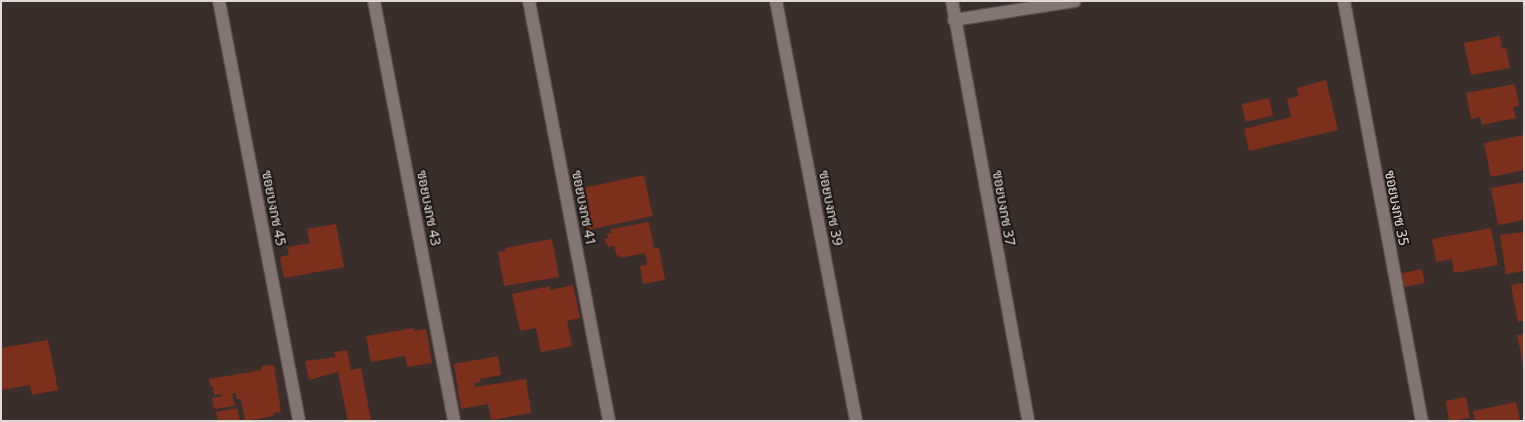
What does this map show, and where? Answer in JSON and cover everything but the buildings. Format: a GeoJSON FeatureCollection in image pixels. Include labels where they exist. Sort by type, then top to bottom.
{"type":"FeatureCollection","features":[{"type":"Feature","properties":{"kind":"street","name":"ซอยบงกช 45"},"geometry":{"type":"LineString","coordinates":[[219,1],[299,421]]}},
{"type":"Feature","properties":{"kind":"street","name":"ซอยบงกช 43"},"geometry":{"type":"LineString","coordinates":[[374,1],[454,421]]}},
{"type":"Feature","properties":{"kind":"street","name":"ซอยบงกช 41"},"geometry":{"type":"LineString","coordinates":[[529,1],[609,421]]}},
{"type":"Feature","properties":{"kind":"street","name":"ซอยบงกช 39"},"geometry":{"type":"LineString","coordinates":[[776,1],[856,421]]}},
{"type":"Feature","properties":{"kind":"street","name":"ซอยบงกช 37"},"geometry":{"type":"LineString","coordinates":[[952,1],[1028,421]]}},
{"type":"Feature","properties":{"kind":"street"},"geometry":{"type":"LineString","coordinates":[[954,20],[1074,1]]}},
{"type":"Feature","properties":{"kind":"street","name":"ซอยบงกช 35"},"geometry":{"type":"LineString","coordinates":[[1344,1],[1422,421]]}}]}
